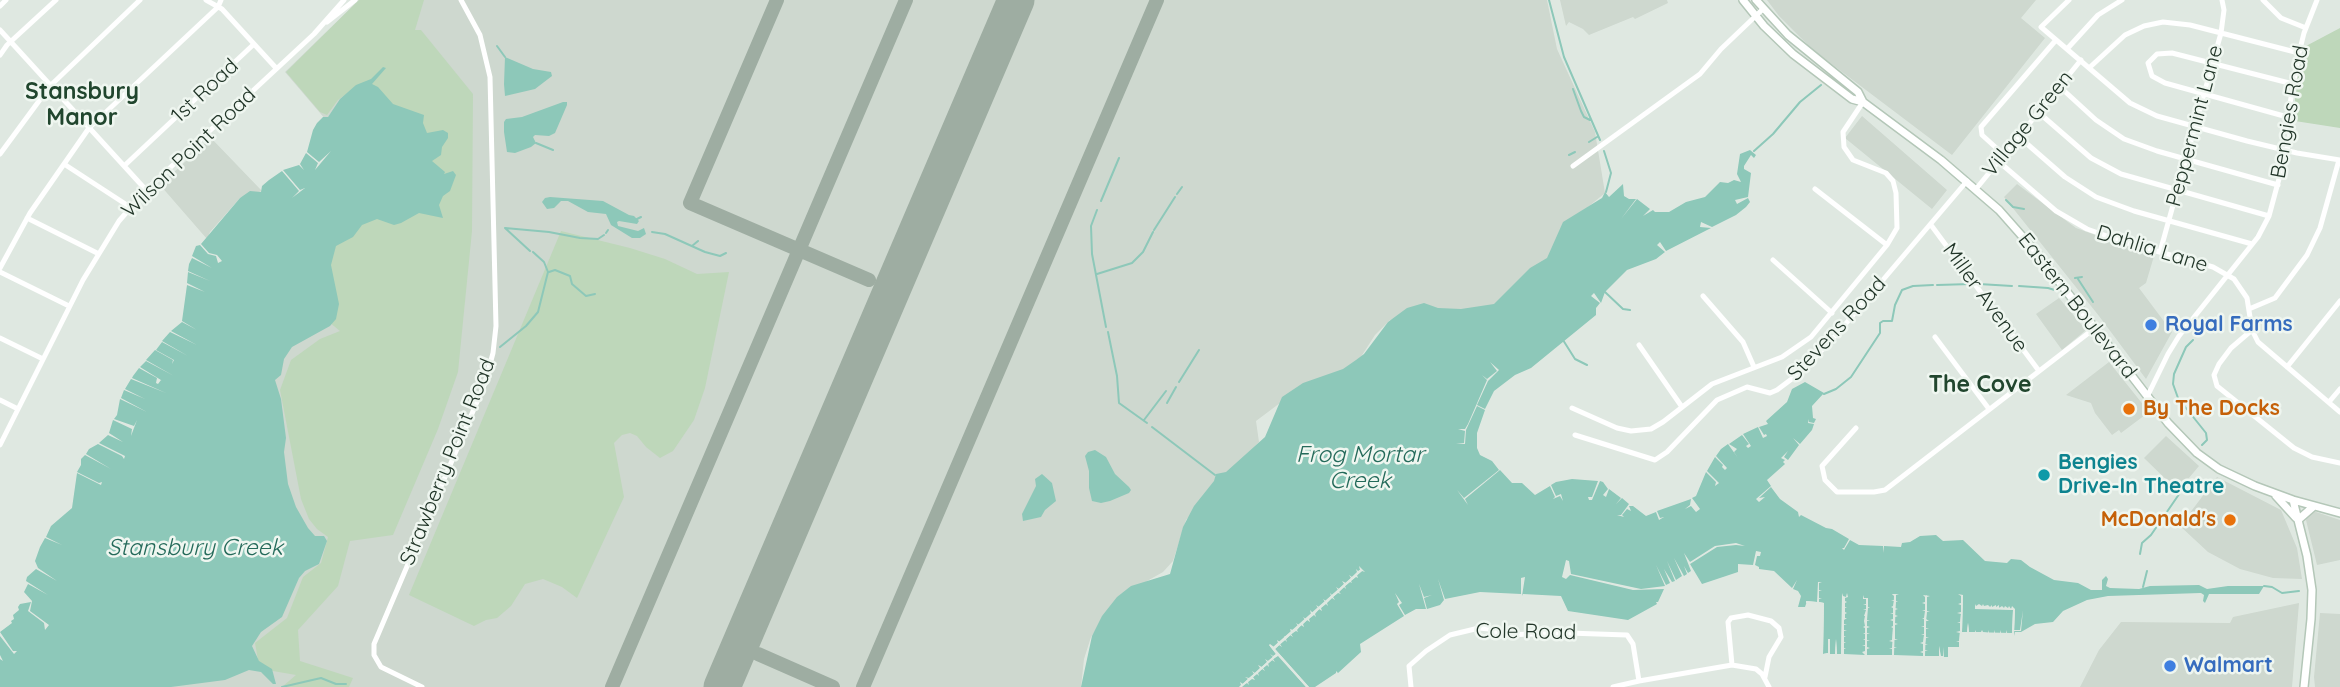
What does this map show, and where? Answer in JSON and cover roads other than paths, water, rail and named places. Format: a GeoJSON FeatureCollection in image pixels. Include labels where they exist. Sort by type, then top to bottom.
{"type":"FeatureCollection","features":[{"type":"Feature","properties":{"kind":"main road","name":"Eastern Boulevard"},"geometry":{"type":"LineString","coordinates":[[1743,0],[1804,62],[1852,99],[1863,102],[1967,181],[2015,227],[2147,397],[2179,436],[2204,459],[2273,493],[2340,513]]}},
{"type":"Feature","properties":{"kind":"main road","name":"Eastern Boulevard"},"geometry":{"type":"LineString","coordinates":[[1756,0],[1804,49],[1858,92],[1863,102]]}},
{"type":"Feature","properties":{"kind":"main road"},"geometry":{"type":"LineString","coordinates":[[2273,493],[2298,520]]}},
{"type":"Feature","properties":{"kind":"main road"},"geometry":{"type":"LineString","coordinates":[[2293,500],[2307,556],[2312,590],[2304,687]]}},
{"type":"Feature","properties":{"kind":"main road"},"geometry":{"type":"LineString","coordinates":[[2298,520],[2314,506]]}},
{"type":"Feature","properties":{"kind":"street"},"geometry":{"type":"LineString","coordinates":[[0,6],[6,0]]}},
{"type":"Feature","properties":{"kind":"street"},"geometry":{"type":"LineString","coordinates":[[0,55],[56,0]]}},
{"type":"Feature","properties":{"kind":"street"},"geometry":{"type":"LineString","coordinates":[[0,154],[50,86],[140,0]]}},
{"type":"Feature","properties":{"kind":"street"},"geometry":{"type":"LineString","coordinates":[[206,0],[220,3],[276,68]]}},
{"type":"Feature","properties":{"kind":"street","name":"Wilson Point Road"},"geometry":{"type":"LineString","coordinates":[[0,445],[97,253],[130,207],[322,26],[344,0]]}},
{"type":"Feature","properties":{"kind":"street","name":"Wilson Point Road"},"geometry":{"type":"LineString","coordinates":[[322,26],[355,0]]}},
{"type":"Feature","properties":{"kind":"street","name":"Strawberry Point Road"},"geometry":{"type":"LineString","coordinates":[[422,687],[381,667],[374,654],[374,644],[485,383],[493,353],[496,326],[490,77],[480,35],[461,0]]}},
{"type":"Feature","properties":{"kind":"street"},"geometry":{"type":"LineString","coordinates":[[2068,0],[2041,27],[2143,111],[2287,151],[2339,160],[2320,228],[2307,255],[2275,298],[2249,309]]}},
{"type":"Feature","properties":{"kind":"street"},"geometry":{"type":"LineString","coordinates":[[2067,49],[2098,15],[2122,0]]}},
{"type":"Feature","properties":{"kind":"street","name":"Peppermint Lane"},"geometry":{"type":"LineString","coordinates":[[2160,252],[2221,33],[2224,10],[2222,0]]}},
{"type":"Feature","properties":{"kind":"street"},"geometry":{"type":"LineString","coordinates":[[2263,0],[2281,18],[2306,28]]}},
{"type":"Feature","properties":{"kind":"street","name":"Bengies Road"},"geometry":{"type":"LineString","coordinates":[[2147,397],[2172,346],[2252,244],[2269,216],[2287,151],[2293,84],[2306,28],[2317,0]]}},
{"type":"Feature","properties":{"kind":"street"},"geometry":{"type":"LineString","coordinates":[[69,306],[0,270],[27,218],[89,128],[220,3]]}},
{"type":"Feature","properties":{"kind":"street"},"geometry":{"type":"LineString","coordinates":[[1573,166],[1700,74],[1721,49],[1763,9]]}},
{"type":"Feature","properties":{"kind":"street"},"geometry":{"type":"LineString","coordinates":[[2089,68],[2125,35],[2144,26],[2163,22],[2175,22],[2300,53]]}},
{"type":"Feature","properties":{"kind":"street"},"geometry":{"type":"LineString","coordinates":[[0,30],[146,190]]}},
{"type":"Feature","properties":{"kind":"street"},"geometry":{"type":"LineString","coordinates":[[2003,154],[1982,135],[1981,127],[2056,40]]}},
{"type":"Feature","properties":{"kind":"street","name":"1st Road"},"geometry":{"type":"LineString","coordinates":[[124,166],[254,44]]}},
{"type":"Feature","properties":{"kind":"street"},"geometry":{"type":"LineString","coordinates":[[2291,117],[2158,80],[2149,71],[2148,63],[2158,54],[2172,53],[2293,84]]}},
{"type":"Feature","properties":{"kind":"street","name":"Village Green"},"geometry":{"type":"LineString","coordinates":[[1976,189],[2081,60]]}},
{"type":"Feature","properties":{"kind":"street"},"geometry":{"type":"LineString","coordinates":[[2060,86],[2113,133],[2140,146],[2278,185]]}},
{"type":"Feature","properties":{"kind":"street"},"geometry":{"type":"LineString","coordinates":[[1572,408],[1605,424],[1638,431],[1658,426],[1717,381],[1782,357],[1803,344],[1887,245],[1898,225],[1893,181],[1886,173],[1853,160],[1843,143],[1843,132],[1863,102]]}},
{"type":"Feature","properties":{"kind":"street"},"geometry":{"type":"LineString","coordinates":[[2038,112],[2103,166],[2130,178],[2269,216]]}},
{"type":"Feature","properties":{"kind":"street"},"geometry":{"type":"LineString","coordinates":[[2018,135],[2080,188],[2122,208],[2252,244]]}},
{"type":"Feature","properties":{"kind":"street","name":"Dahlia Lane"},"geometry":{"type":"LineString","coordinates":[[1998,161],[2066,218],[2100,234],[2213,267],[2227,274],[2242,288],[2252,330]]}},
{"type":"Feature","properties":{"kind":"street"},"geometry":{"type":"LineString","coordinates":[[64,164],[130,207]]}},
{"type":"Feature","properties":{"kind":"street","name":"Stevens Road"},"geometry":{"type":"LineString","coordinates":[[1575,435],[1655,460],[1667,452],[1717,400],[1747,387],[1770,393],[1777,390],[1801,372],[1842,330],[1967,181]]}},
{"type":"Feature","properties":{"kind":"street"},"geometry":{"type":"LineString","coordinates":[[1815,189],[1887,245]]}},
{"type":"Feature","properties":{"kind":"street"},"geometry":{"type":"LineString","coordinates":[[27,218],[97,253]]}},
{"type":"Feature","properties":{"kind":"street","name":"Miller Avenue"},"geometry":{"type":"LineString","coordinates":[[1931,225],[2039,371]]}},
{"type":"Feature","properties":{"kind":"street"},"geometry":{"type":"LineString","coordinates":[[1773,260],[1832,313]]}},
{"type":"Feature","properties":{"kind":"street"},"geometry":{"type":"LineString","coordinates":[[1703,296],[1743,342],[1754,367]]}},
{"type":"Feature","properties":{"kind":"street"},"geometry":{"type":"LineString","coordinates":[[2287,367],[2340,302]]}},
{"type":"Feature","properties":{"kind":"street"},"geometry":{"type":"LineString","coordinates":[[1856,428],[1822,466],[1825,480],[1837,492],[1885,490],[2095,328]]}},
{"type":"Feature","properties":{"kind":"street"},"geometry":{"type":"LineString","coordinates":[[2340,412],[2263,348],[2252,330],[2231,348],[2214,375],[2217,386],[2294,448],[2312,457],[2340,463]]}},
{"type":"Feature","properties":{"kind":"street"},"geometry":{"type":"LineString","coordinates":[[1935,337],[1989,409]]}},
{"type":"Feature","properties":{"kind":"street"},"geometry":{"type":"LineString","coordinates":[[0,338],[43,359]]}},
{"type":"Feature","properties":{"kind":"street"},"geometry":{"type":"LineString","coordinates":[[1639,345],[1682,407]]}},
{"type":"Feature","properties":{"kind":"street"},"geometry":{"type":"LineString","coordinates":[[2329,402],[2340,389]]}},
{"type":"Feature","properties":{"kind":"street"},"geometry":{"type":"LineString","coordinates":[[0,400],[18,409]]}},
{"type":"Feature","properties":{"kind":"street"},"geometry":{"type":"LineString","coordinates":[[1732,665],[1728,622],[1731,618],[1748,615],[1771,621],[1779,628],[1781,637],[1769,657],[1764,678]]}},
{"type":"Feature","properties":{"kind":"street","name":"Cole Road"},"geometry":{"type":"LineString","coordinates":[[1411,687],[1409,666],[1450,635],[1479,628],[1489,629],[1500,635],[1627,635],[1633,644],[1639,681]]}},
{"type":"Feature","properties":{"kind":"street"},"geometry":{"type":"LineString","coordinates":[[1612,687],[1732,665],[1752,667],[1762,674],[1769,687]]}},
{"type":"Feature","properties":{"kind":"water"},"geometry":{"type":"Polygon","coordinates":[[[505,57],[533,69],[551,72],[552,76],[535,89],[505,96],[505,57]]]}},
{"type":"Feature","properties":{"kind":"water","name":"Stansbury Creek"},"geometry":{"type":"Polygon","coordinates":[[[383,67],[386,68],[372,84],[393,104],[424,115],[423,123],[427,133],[443,130],[448,133],[441,155],[432,161],[444,174],[453,171],[456,175],[450,191],[443,196],[439,205],[443,218],[419,213],[394,225],[377,219],[362,225],[353,237],[336,246],[331,265],[339,304],[336,319],[330,326],[292,347],[284,359],[281,375],[275,380],[281,399],[286,438],[284,452],[288,484],[296,507],[308,528],[315,536],[324,536],[327,541],[319,564],[305,571],[299,578],[282,617],[261,632],[252,646],[259,661],[272,669],[276,684],[261,672],[249,670],[225,680],[171,687],[0,687],[0,659],[3,661],[0,655],[0,636],[14,654],[17,651],[13,651],[0,632],[12,623],[13,615],[19,610],[20,604],[31,602],[28,611],[44,623],[45,630],[49,625],[30,611],[32,601],[24,592],[28,584],[48,595],[26,581],[36,569],[57,581],[38,568],[35,561],[45,538],[62,545],[46,537],[51,526],[72,508],[77,473],[101,485],[102,482],[77,472],[81,459],[85,455],[111,469],[86,454],[98,444],[124,459],[125,456],[99,443],[108,435],[123,442],[109,433],[113,420],[132,429],[131,436],[137,420],[134,426],[114,419],[120,399],[147,412],[121,398],[124,390],[145,399],[125,389],[131,379],[166,393],[132,378],[139,368],[157,378],[156,383],[161,380],[140,367],[146,361],[174,376],[146,360],[155,350],[173,360],[172,364],[174,360],[156,350],[162,342],[188,356],[162,341],[170,332],[197,345],[171,331],[182,322],[197,330],[182,321],[187,285],[205,292],[187,283],[188,272],[210,281],[188,271],[189,264],[192,258],[212,268],[192,256],[196,246],[200,245],[208,254],[216,256],[218,263],[222,261],[217,255],[209,253],[201,244],[240,198],[250,191],[261,192],[262,186],[282,171],[299,191],[292,198],[305,188],[300,190],[283,170],[299,165],[304,170],[300,164],[306,153],[318,163],[315,170],[331,151],[319,162],[307,152],[317,123],[323,117],[328,117],[340,99],[356,85],[371,79],[383,67]]]}},
{"type":"Feature","properties":{"kind":"water"},"geometry":{"type":"Polygon","coordinates":[[[567,102],[567,105],[555,133],[549,136],[535,135],[533,137],[536,143],[531,147],[515,153],[507,152],[504,132],[506,119],[522,117],[567,102]]]}},
{"type":"Feature","properties":{"kind":"water","name":"Frog Mortar Creek"},"geometry":{"type":"Polygon","coordinates":[[[1750,150],[1756,155],[1754,158],[1751,155],[1744,166],[1744,169],[1751,173],[1748,197],[1735,200],[1737,204],[1748,198],[1750,202],[1746,207],[1712,227],[1701,222],[1700,227],[1711,228],[1666,251],[1660,242],[1657,245],[1665,252],[1656,259],[1627,270],[1605,292],[1601,303],[1594,293],[1591,296],[1600,303],[1596,308],[1596,315],[1531,368],[1515,375],[1494,391],[1485,409],[1477,405],[1488,381],[1499,370],[1490,362],[1497,371],[1487,379],[1482,375],[1487,380],[1468,424],[1465,429],[1458,429],[1465,431],[1464,443],[1456,444],[1465,444],[1466,430],[1477,406],[1485,410],[1477,433],[1477,448],[1480,455],[1492,461],[1499,470],[1464,498],[1457,490],[1468,505],[1465,499],[1500,470],[1512,483],[1522,483],[1535,495],[1550,486],[1555,497],[1553,499],[1560,496],[1563,501],[1561,494],[1556,496],[1551,485],[1556,482],[1572,479],[1598,481],[1592,497],[1588,497],[1592,500],[1600,481],[1603,482],[1608,489],[1603,495],[1606,497],[1609,489],[1621,498],[1616,504],[1622,498],[1629,504],[1621,515],[1617,515],[1624,517],[1622,515],[1627,509],[1631,511],[1629,506],[1633,506],[1646,516],[1656,512],[1659,520],[1664,517],[1660,518],[1657,511],[1691,499],[1690,505],[1685,509],[1691,506],[1696,512],[1700,509],[1692,498],[1696,496],[1706,472],[1716,482],[1715,486],[1719,483],[1707,471],[1715,457],[1725,470],[1727,468],[1716,456],[1721,449],[1728,444],[1738,458],[1734,452],[1737,449],[1729,444],[1742,435],[1749,444],[1746,446],[1748,448],[1751,446],[1743,434],[1758,427],[1763,438],[1767,436],[1759,427],[1768,424],[1766,421],[1787,402],[1792,389],[1805,382],[1824,393],[1812,406],[1813,418],[1816,419],[1814,423],[1809,422],[1809,419],[1808,423],[1814,424],[1812,430],[1800,444],[1793,438],[1799,445],[1788,460],[1784,457],[1788,451],[1781,458],[1785,460],[1785,464],[1767,480],[1771,486],[1756,499],[1759,502],[1765,497],[1759,498],[1771,487],[1780,499],[1798,512],[1799,517],[1801,515],[1849,539],[1842,548],[1844,550],[1850,540],[1859,545],[1883,546],[1883,553],[1884,546],[1901,547],[1902,543],[1920,536],[1936,535],[1943,541],[1963,540],[1985,561],[2007,563],[2011,559],[2021,560],[2054,580],[2078,583],[2091,590],[2102,590],[2102,580],[2106,576],[2106,586],[2110,588],[2199,585],[2207,589],[2264,586],[2259,594],[2209,594],[2205,603],[2201,593],[2108,596],[2087,600],[2063,611],[2053,622],[2035,624],[2021,632],[2015,632],[2014,636],[2015,609],[1979,606],[1975,607],[2013,610],[2012,633],[1969,632],[1968,623],[1967,632],[1962,632],[1962,595],[1959,647],[1948,647],[1948,657],[1940,657],[1940,646],[1939,656],[1925,656],[1926,595],[1923,656],[1894,655],[1896,594],[1892,594],[1892,655],[1867,655],[1867,598],[1865,655],[1844,654],[1843,596],[1841,654],[1837,654],[1836,639],[1835,654],[1830,654],[1829,639],[1828,653],[1823,654],[1824,603],[1818,599],[1817,602],[1807,601],[1805,607],[1798,607],[1801,596],[1793,589],[1797,580],[1792,588],[1774,571],[1759,569],[1755,565],[1761,552],[1756,551],[1753,565],[1738,564],[1738,572],[1702,584],[1690,564],[1717,547],[1745,546],[1736,543],[1715,546],[1690,562],[1684,553],[1691,571],[1688,573],[1684,566],[1687,574],[1684,576],[1674,558],[1682,576],[1676,580],[1667,561],[1675,581],[1672,582],[1664,569],[1670,583],[1666,585],[1656,565],[1665,586],[1641,589],[1571,574],[1569,561],[1566,560],[1562,577],[1566,579],[1570,575],[1633,590],[1664,589],[1657,604],[1628,620],[1568,611],[1561,596],[1522,596],[1525,577],[1521,578],[1521,594],[1480,592],[1445,599],[1438,579],[1444,600],[1440,605],[1427,609],[1424,598],[1432,595],[1424,597],[1419,584],[1426,609],[1416,609],[1405,615],[1399,605],[1402,603],[1395,593],[1399,602],[1397,604],[1404,616],[1360,644],[1361,652],[1338,673],[1336,671],[1315,687],[1309,687],[1275,649],[1362,571],[1361,569],[1273,647],[1269,645],[1276,654],[1239,687],[1081,687],[1092,636],[1102,616],[1117,597],[1131,586],[1170,574],[1183,527],[1194,506],[1214,481],[1216,474],[1226,472],[1265,437],[1282,397],[1303,383],[1343,369],[1356,360],[1364,354],[1388,322],[1407,308],[1424,303],[1438,308],[1461,309],[1494,304],[1530,268],[1547,258],[1563,222],[1602,198],[1605,192],[1609,197],[1623,184],[1624,196],[1636,199],[1621,219],[1637,199],[1650,209],[1643,216],[1653,210],[1669,212],[1686,202],[1705,197],[1720,182],[1741,182],[1737,174],[1740,154],[1750,150]]]}},
{"type":"Feature","properties":{"kind":"water"},"geometry":{"type":"Polygon","coordinates":[[[550,197],[603,201],[639,221],[637,224],[619,221],[618,226],[638,231],[644,228],[646,234],[640,238],[632,238],[611,225],[606,214],[588,212],[568,201],[561,201],[554,208],[547,209],[542,202],[550,197]]]}},
{"type":"Feature","properties":{"kind":"water"},"geometry":{"type":"Polygon","coordinates":[[[1095,450],[1106,457],[1115,474],[1131,490],[1129,493],[1101,503],[1092,501],[1085,456],[1095,450]]]}},
{"type":"Feature","properties":{"kind":"water"},"geometry":{"type":"Polygon","coordinates":[[[1042,474],[1052,483],[1056,501],[1041,517],[1023,521],[1022,514],[1036,486],[1035,479],[1042,474]]]}},
{"type":"Feature","properties":{"kind":"water"},"geometry":{"type":"Polygon","coordinates":[[[1278,655],[1306,687],[1242,687],[1278,655]]]}},
{"type":"Feature","properties":{"kind":"waterway"},"geometry":{"type":"LineString","coordinates":[[1549,0],[1564,57],[1600,140]]}},
{"type":"Feature","properties":{"kind":"waterway"},"geometry":{"type":"LineString","coordinates":[[497,46],[505,57]]}},
{"type":"Feature","properties":{"kind":"waterway","name":"Frog Mortar Creek"},"geometry":{"type":"LineString","coordinates":[[1754,151],[1773,134],[1800,102],[1821,85]]}},
{"type":"Feature","properties":{"kind":"waterway"},"geometry":{"type":"LineString","coordinates":[[1573,89],[1584,117],[1590,120]]}},
{"type":"Feature","properties":{"kind":"waterway"},"geometry":{"type":"LineString","coordinates":[[1589,142],[1597,137]]}},
{"type":"Feature","properties":{"kind":"waterway"},"geometry":{"type":"LineString","coordinates":[[536,143],[553,150]]}},
{"type":"Feature","properties":{"kind":"waterway","name":"Frog Mortar Creek"},"geometry":{"type":"LineString","coordinates":[[1604,151],[1611,173],[1606,192]]}},
{"type":"Feature","properties":{"kind":"waterway"},"geometry":{"type":"LineString","coordinates":[[1569,155],[1575,152]]}},
{"type":"Feature","properties":{"kind":"waterway"},"geometry":{"type":"LineString","coordinates":[[1101,201],[1119,158]]}},
{"type":"Feature","properties":{"kind":"waterway"},"geometry":{"type":"LineString","coordinates":[[1177,194],[1182,187]]}},
{"type":"Feature","properties":{"kind":"waterway"},"geometry":{"type":"LineString","coordinates":[[1154,230],[1175,197]]}},
{"type":"Feature","properties":{"kind":"waterway"},"geometry":{"type":"LineString","coordinates":[[2006,200],[2013,207],[2024,209]]}},
{"type":"Feature","properties":{"kind":"waterway"},"geometry":{"type":"LineString","coordinates":[[1097,210],[1091,226],[1092,254],[1106,327]]}},
{"type":"Feature","properties":{"kind":"waterway"},"geometry":{"type":"LineString","coordinates":[[637,219],[641,217]]}},
{"type":"Feature","properties":{"kind":"waterway"},"geometry":{"type":"LineString","coordinates":[[505,228],[580,238],[598,239],[604,235]]}},
{"type":"Feature","properties":{"kind":"waterway"},"geometry":{"type":"LineString","coordinates":[[505,228],[530,251]]}},
{"type":"Feature","properties":{"kind":"waterway"},"geometry":{"type":"LineString","coordinates":[[652,232],[665,234],[705,252],[720,256],[726,253]]}},
{"type":"Feature","properties":{"kind":"waterway"},"geometry":{"type":"LineString","coordinates":[[1097,274],[1132,263],[1143,252],[1153,232]]}},
{"type":"Feature","properties":{"kind":"waterway"},"geometry":{"type":"LineString","coordinates":[[692,246],[698,241]]}},
{"type":"Feature","properties":{"kind":"waterway"},"geometry":{"type":"LineString","coordinates":[[500,347],[526,326],[538,312],[548,272],[544,262],[533,252]]}},
{"type":"Feature","properties":{"kind":"waterway"},"geometry":{"type":"LineString","coordinates":[[549,272],[555,270],[570,276],[572,284],[586,296],[595,294]]}},
{"type":"Feature","properties":{"kind":"waterway"},"geometry":{"type":"LineString","coordinates":[[2075,278],[2082,277]]}},
{"type":"Feature","properties":{"kind":"waterway"},"geometry":{"type":"LineString","coordinates":[[2078,279],[2093,302]]}},
{"type":"Feature","properties":{"kind":"waterway"},"geometry":{"type":"LineString","coordinates":[[1937,285],[1971,284]]}},
{"type":"Feature","properties":{"kind":"waterway"},"geometry":{"type":"LineString","coordinates":[[1979,284],[2012,286]]}},
{"type":"Feature","properties":{"kind":"waterway"},"geometry":{"type":"LineString","coordinates":[[1824,394],[1836,389],[1851,377],[1880,333],[1880,323],[1892,321],[1902,290],[1913,286],[1933,285]]}},
{"type":"Feature","properties":{"kind":"waterway"},"geometry":{"type":"LineString","coordinates":[[2019,286],[2058,291]]}},
{"type":"Feature","properties":{"kind":"waterway"},"geometry":{"type":"LineString","coordinates":[[1605,292],[1623,309],[1630,310]]}},
{"type":"Feature","properties":{"kind":"waterway"},"geometry":{"type":"LineString","coordinates":[[1108,332],[1117,376],[1119,403],[1147,423]]}},
{"type":"Feature","properties":{"kind":"waterway"},"geometry":{"type":"LineString","coordinates":[[1563,340],[1575,359],[1587,365]]}},
{"type":"Feature","properties":{"kind":"waterway"},"geometry":{"type":"LineString","coordinates":[[2193,340],[2186,347],[2174,374],[2173,384],[2178,398],[2206,433],[2207,440],[2202,445]]}},
{"type":"Feature","properties":{"kind":"waterway"},"geometry":{"type":"LineString","coordinates":[[1179,382],[1199,350]]}},
{"type":"Feature","properties":{"kind":"waterway"},"geometry":{"type":"LineString","coordinates":[[1167,403],[1176,387]]}},
{"type":"Feature","properties":{"kind":"waterway"},"geometry":{"type":"LineString","coordinates":[[1144,420],[1166,391]]}},
{"type":"Feature","properties":{"kind":"waterway"},"geometry":{"type":"LineString","coordinates":[[1152,427],[1215,475]]}},
{"type":"Feature","properties":{"kind":"waterway"},"geometry":{"type":"LineString","coordinates":[[2140,554],[2142,543],[2151,535],[2184,487]]}},
{"type":"Feature","properties":{"kind":"waterway"},"geometry":{"type":"LineString","coordinates":[[2143,587],[2147,571]]}},
{"type":"Feature","properties":{"kind":"waterway","name":"Frog Mortar Creek"},"geometry":{"type":"LineString","coordinates":[[2264,586],[2282,593],[2299,591]]}},
{"type":"Feature","properties":{"kind":"waterway"},"geometry":{"type":"LineString","coordinates":[[282,687],[321,678],[336,684],[346,684]]}},
{"type":"Feature","properties":{"kind":"place","name":"Royal Farms"},"geometry":{"type":"Point","coordinates":[2151,325]}},
{"type":"Feature","properties":{"kind":"place","name":"By The Docks"},"geometry":{"type":"Point","coordinates":[2129,409]}},
{"type":"Feature","properties":{"kind":"place","name":"Bengies Drive-In Theatre"},"geometry":{"type":"Point","coordinates":[2044,475]}},
{"type":"Feature","properties":{"kind":"place","name":"McDonald's"},"geometry":{"type":"Point","coordinates":[2230,520]}},
{"type":"Feature","properties":{"kind":"place","name":"Walmart"},"geometry":{"type":"Point","coordinates":[2170,666]}},
{"type":"Feature","properties":{"kind":"district","name":"Stansbury Manor"},"geometry":{"type":"Point","coordinates":[82,105]}},
{"type":"Feature","properties":{"kind":"district","name":"The Cove"},"geometry":{"type":"Point","coordinates":[1980,385]}}]}
